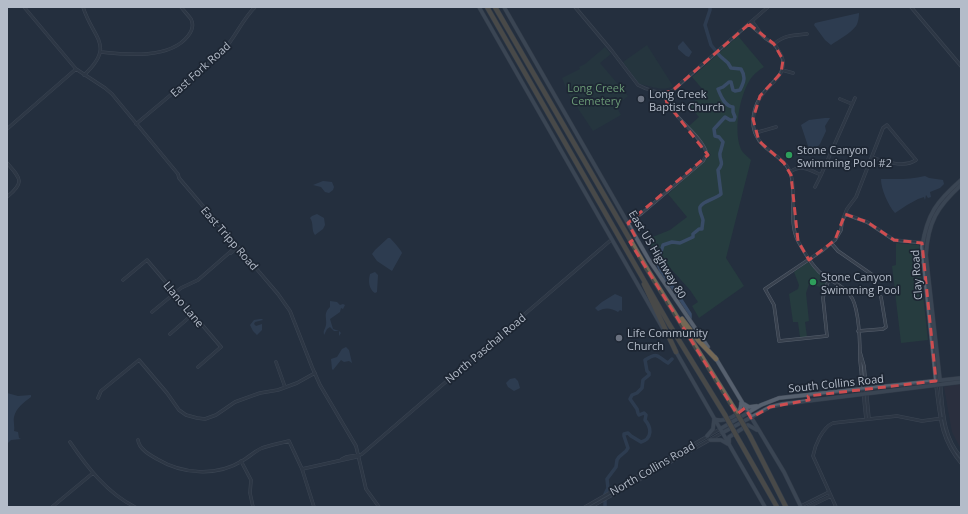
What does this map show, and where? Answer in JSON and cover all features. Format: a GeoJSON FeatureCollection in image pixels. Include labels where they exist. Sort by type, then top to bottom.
{"type":"FeatureCollection","features":[{"type":"Feature","properties":{"kind":"highway"},"geometry":{"type":"LineString","coordinates":[[487,7],[669,324],[725,415],[777,507]]}},
{"type":"Feature","properties":{"kind":"highway"},"geometry":{"type":"LineString","coordinates":[[495,7],[647,269],[735,410],[786,507]]}},
{"type":"Feature","properties":{"kind":"highway"},"geometry":{"type":"LineString","coordinates":[[647,269],[690,330],[716,359]]}},
{"type":"Feature","properties":{"kind":"highway"},"geometry":{"type":"LineString","coordinates":[[640,273],[644,285],[676,352]]}},
{"type":"Feature","properties":{"kind":"main road"},"geometry":{"type":"LineString","coordinates":[[479,7],[765,507]]}},
{"type":"Feature","properties":{"kind":"main road","name":"East US Highway 80"},"geometry":{"type":"LineString","coordinates":[[504,7],[666,287],[716,359],[784,472],[801,507]]}},
{"type":"Feature","properties":{"kind":"main road","name":"Clay Road"},"geometry":{"type":"LineString","coordinates":[[938,383],[922,258],[927,222],[932,210],[944,195],[961,180]]}},
{"type":"Feature","properties":{"kind":"main road","name":"Clay Road"},"geometry":{"type":"LineString","coordinates":[[924,243],[940,206],[961,185]]}},
{"type":"Feature","properties":{"kind":"main road","name":"South Collins Road"},"geometry":{"type":"LineString","coordinates":[[938,383],[961,378]]}},
{"type":"Feature","properties":{"kind":"main road","name":"South Collins Road"},"geometry":{"type":"LineString","coordinates":[[722,433],[770,407],[808,398],[938,383],[961,382]]}},
{"type":"Feature","properties":{"kind":"main road","name":"South Collins Road"},"geometry":{"type":"LineString","coordinates":[[720,429],[769,401],[786,397],[808,398]]}},
{"type":"Feature","properties":{"kind":"main road"},"geometry":{"type":"LineString","coordinates":[[714,419],[724,421],[738,413],[742,406],[741,400]]}},
{"type":"Feature","properties":{"kind":"main road"},"geometry":{"type":"LineString","coordinates":[[741,400],[749,407],[762,405]]}},
{"type":"Feature","properties":{"kind":"main road"},"geometry":{"type":"LineString","coordinates":[[760,413],[757,417],[756,423],[760,433]]}},
{"type":"Feature","properties":{"kind":"main road"},"geometry":{"type":"LineString","coordinates":[[707,436],[712,429],[714,419]]}},
{"type":"Feature","properties":{"kind":"main road"},"geometry":{"type":"LineString","coordinates":[[729,445],[729,437],[748,425],[755,428],[760,433]]}},
{"type":"Feature","properties":{"kind":"main road"},"geometry":{"type":"LineString","coordinates":[[710,440],[720,440],[729,445]]}},
{"type":"Feature","properties":{"kind":"street","name":"East Tripp Road"},"geometry":{"type":"LineString","coordinates":[[24,7],[76,69],[109,91],[178,174],[179,178],[278,294],[290,311],[315,373],[326,395],[352,437],[359,455],[366,489],[379,507]]}},
{"type":"Feature","properties":{"kind":"street"},"geometry":{"type":"LineString","coordinates":[[82,7],[100,44],[101,52],[93,66],[84,75]]}},
{"type":"Feature","properties":{"kind":"street"},"geometry":{"type":"LineString","coordinates":[[101,52],[127,55],[156,52],[175,47],[188,36],[192,28],[191,19],[181,7]]}},
{"type":"Feature","properties":{"kind":"street","name":"East Fork Road"},"geometry":{"type":"LineString","coordinates":[[136,124],[222,52],[232,40],[249,13],[255,7]]}},
{"type":"Feature","properties":{"kind":"street"},"geometry":{"type":"LineString","coordinates":[[575,7],[638,85],[643,88],[664,93],[672,91],[768,7]]}},
{"type":"Feature","properties":{"kind":"street"},"geometry":{"type":"LineString","coordinates":[[911,7],[961,66]]}},
{"type":"Feature","properties":{"kind":"street"},"geometry":{"type":"LineString","coordinates":[[750,23],[774,44],[783,60],[782,70],[778,79],[766,90],[756,104],[753,118],[755,134],[764,147],[779,157],[790,172],[798,242],[818,271],[829,280],[846,290],[851,296],[856,307],[867,419]]}},
{"type":"Feature","properties":{"kind":"street"},"geometry":{"type":"LineString","coordinates":[[774,44],[781,38],[787,36],[807,34]]}},
{"type":"Feature","properties":{"kind":"street"},"geometry":{"type":"LineString","coordinates":[[7,129],[76,69]]}},
{"type":"Feature","properties":{"kind":"street"},"geometry":{"type":"LineString","coordinates":[[782,70],[793,73]]}},
{"type":"Feature","properties":{"kind":"street"},"geometry":{"type":"LineString","coordinates":[[628,223],[703,161],[707,154],[702,144],[667,103],[664,93]]}},
{"type":"Feature","properties":{"kind":"street"},"geometry":{"type":"LineString","coordinates":[[815,187],[822,175],[855,98]]}},
{"type":"Feature","properties":{"kind":"street"},"geometry":{"type":"LineString","coordinates":[[840,99],[852,104]]}},
{"type":"Feature","properties":{"kind":"street"},"geometry":{"type":"LineString","coordinates":[[829,280],[823,298],[827,336],[779,341],[774,305],[765,289],[809,260],[831,244],[838,236],[845,214],[856,197],[872,157],[884,128],[887,125],[916,160],[912,163],[893,163],[883,162],[872,157]]}},
{"type":"Feature","properties":{"kind":"street"},"geometry":{"type":"LineString","coordinates":[[755,134],[776,127]]}},
{"type":"Feature","properties":{"kind":"street"},"geometry":{"type":"LineString","coordinates":[[7,163],[16,174],[20,182],[19,186],[7,197]]}},
{"type":"Feature","properties":{"kind":"street"},"geometry":{"type":"LineString","coordinates":[[790,172],[800,167],[822,175]]}},
{"type":"Feature","properties":{"kind":"street"},"geometry":{"type":"LineString","coordinates":[[845,214],[867,222],[894,240],[924,243]]}},
{"type":"Feature","properties":{"kind":"street","name":"North Paschal Road"},"geometry":{"type":"LineString","coordinates":[[359,455],[612,240]]}},
{"type":"Feature","properties":{"kind":"street"},"geometry":{"type":"LineString","coordinates":[[831,244],[838,251],[874,276]]}},
{"type":"Feature","properties":{"kind":"street"},"geometry":{"type":"LineString","coordinates":[[152,312],[181,288],[198,280],[233,252],[238,246]]}},
{"type":"Feature","properties":{"kind":"street","name":"Llano Lane"},"geometry":{"type":"LineString","coordinates":[[123,280],[147,260],[221,347],[198,367]]}},
{"type":"Feature","properties":{"kind":"street"},"geometry":{"type":"LineString","coordinates":[[858,332],[883,329],[886,327],[881,296]]}},
{"type":"Feature","properties":{"kind":"street"},"geometry":{"type":"LineString","coordinates":[[170,334],[193,314]]}},
{"type":"Feature","properties":{"kind":"street"},"geometry":{"type":"LineString","coordinates":[[98,398],[101,391],[139,360],[180,410],[186,415],[205,419],[216,415],[235,402],[260,393],[278,390],[297,383],[315,373]]}},
{"type":"Feature","properties":{"kind":"street"},"geometry":{"type":"LineString","coordinates":[[276,362],[285,387]]}},
{"type":"Feature","properties":{"kind":"street"},"geometry":{"type":"LineString","coordinates":[[938,383],[945,438],[950,448],[960,458],[961,462]]}},
{"type":"Feature","properties":{"kind":"street"},"geometry":{"type":"LineString","coordinates":[[836,507],[813,459],[814,450],[825,428],[833,423],[897,416],[922,421],[942,418]]}},
{"type":"Feature","properties":{"kind":"street","name":"North Collins Road"},"geometry":{"type":"LineString","coordinates":[[591,507],[602,496],[720,429]]}},
{"type":"Feature","properties":{"kind":"street","name":"North Collins Road"},"geometry":{"type":"LineString","coordinates":[[585,507],[598,503],[722,433]]}},
{"type":"Feature","properties":{"kind":"street"},"geometry":{"type":"LineString","coordinates":[[138,440],[141,447],[162,462],[177,468],[211,471],[226,468],[241,461],[261,448],[289,441],[302,469],[314,507]]}},
{"type":"Feature","properties":{"kind":"street"},"geometry":{"type":"LineString","coordinates":[[70,442],[93,472],[122,500],[135,507]]}},
{"type":"Feature","properties":{"kind":"street"},"geometry":{"type":"LineString","coordinates":[[302,469],[359,455]]}},
{"type":"Feature","properties":{"kind":"street"},"geometry":{"type":"LineString","coordinates":[[241,461],[251,480],[250,493],[253,507]]}},
{"type":"Feature","properties":{"kind":"street"},"geometry":{"type":"LineString","coordinates":[[649,470],[651,474]]}},
{"type":"Feature","properties":{"kind":"street"},"geometry":{"type":"LineString","coordinates":[[52,507],[93,472]]}},
{"type":"Feature","properties":{"kind":"street"},"geometry":{"type":"LineString","coordinates":[[801,507],[830,494]]}},
{"type":"Feature","properties":{"kind":"street"},"geometry":{"type":"LineString","coordinates":[[808,507],[830,494]]}},
{"type":"Feature","properties":{"kind":"highlighted area"},"geometry":{"type":"Polygon","coordinates":[[[749,24],[774,44],[783,60],[781,73],[760,96],[753,119],[759,141],[784,163],[791,175],[798,241],[809,260],[835,240],[845,214],[867,222],[894,240],[922,243],[936,381],[808,396],[809,400],[770,407],[751,418],[745,408],[737,414],[630,242],[636,238],[628,223],[708,155],[667,103],[664,93],[672,91],[749,24]]]}},
{"type":"Feature","properties":{"kind":"shaded area"},"geometry":{"type":"Polygon","coordinates":[[[961,384],[961,449],[952,432],[944,387],[961,384]]]}},
{"type":"Feature","properties":{"kind":"green space"},"geometry":{"type":"Polygon","coordinates":[[[738,36],[764,67],[754,74],[748,84],[744,92],[739,113],[739,144],[742,151],[751,160],[726,258],[744,286],[699,318],[692,306],[698,302],[690,290],[645,240],[670,230],[687,217],[668,194],[711,155],[689,126],[699,117],[689,106],[705,92],[692,77],[738,36]]]}},
{"type":"Feature","properties":{"kind":"green space","name":"Long Creek Cemetery"},"geometry":{"type":"Polygon","coordinates":[[[647,45],[673,86],[661,89],[639,84],[623,62],[647,45]]]}},
{"type":"Feature","properties":{"kind":"green space","name":"Long Creek Cemetery"},"geometry":{"type":"Polygon","coordinates":[[[605,47],[611,54],[600,63],[628,96],[616,106],[621,115],[593,131],[569,95],[562,78],[580,69],[579,67],[585,64],[605,47]]]}},
{"type":"Feature","properties":{"kind":"green space"},"geometry":{"type":"Polygon","coordinates":[[[896,243],[919,245],[919,258],[928,340],[901,343],[892,266],[896,265],[896,243]]]}},
{"type":"Feature","properties":{"kind":"green space"},"geometry":{"type":"Polygon","coordinates":[[[808,262],[827,281],[824,288],[809,284],[806,293],[809,321],[805,322],[807,337],[800,337],[798,322],[793,322],[789,294],[798,289],[799,285],[794,272],[808,262]]]}},
{"type":"Feature","properties":{"kind":"water"},"geometry":{"type":"Polygon","coordinates":[[[859,13],[859,18],[854,29],[831,45],[825,40],[814,25],[815,23],[859,13]]]}},
{"type":"Feature","properties":{"kind":"water"},"geometry":{"type":"Polygon","coordinates":[[[683,41],[692,52],[689,57],[678,49],[678,46],[683,41]]]}},
{"type":"Feature","properties":{"kind":"water"},"geometry":{"type":"Polygon","coordinates":[[[830,118],[825,126],[826,131],[820,144],[810,152],[801,125],[809,120],[830,118]]]}},
{"type":"Feature","properties":{"kind":"water"},"geometry":{"type":"Polygon","coordinates":[[[925,176],[943,180],[944,184],[940,188],[930,192],[931,197],[928,198],[926,195],[925,200],[924,197],[918,199],[895,213],[885,197],[881,179],[908,179],[925,176]]]}},
{"type":"Feature","properties":{"kind":"water"},"geometry":{"type":"Polygon","coordinates":[[[323,181],[332,182],[334,187],[333,190],[329,193],[325,192],[321,187],[313,185],[323,181]]]}},
{"type":"Feature","properties":{"kind":"water"},"geometry":{"type":"Polygon","coordinates":[[[317,214],[324,218],[325,225],[323,229],[315,235],[310,218],[317,214]]]}},
{"type":"Feature","properties":{"kind":"water"},"geometry":{"type":"Polygon","coordinates":[[[388,238],[391,239],[402,253],[392,271],[377,261],[372,254],[388,238]]]}},
{"type":"Feature","properties":{"kind":"water"},"geometry":{"type":"Polygon","coordinates":[[[375,272],[378,275],[377,292],[375,293],[370,287],[369,280],[370,274],[375,272]]]}},
{"type":"Feature","properties":{"kind":"water"},"geometry":{"type":"Polygon","coordinates":[[[615,294],[622,297],[622,311],[620,310],[618,312],[608,308],[598,311],[595,308],[602,302],[615,294]]]}},
{"type":"Feature","properties":{"kind":"water"},"geometry":{"type":"Polygon","coordinates":[[[330,301],[337,302],[340,305],[345,305],[343,309],[341,308],[340,312],[330,319],[333,329],[339,331],[334,331],[330,327],[324,335],[326,314],[330,307],[330,301]]]}},
{"type":"Feature","properties":{"kind":"water"},"geometry":{"type":"Polygon","coordinates":[[[254,320],[263,320],[255,322],[254,324],[256,326],[262,324],[262,330],[257,335],[250,325],[254,320]]]}},
{"type":"Feature","properties":{"kind":"water"},"geometry":{"type":"Polygon","coordinates":[[[346,347],[349,350],[352,363],[341,360],[333,370],[331,359],[337,357],[342,349],[346,347]]]}},
{"type":"Feature","properties":{"kind":"water"},"geometry":{"type":"Polygon","coordinates":[[[515,378],[518,381],[520,388],[514,391],[508,387],[506,383],[510,379],[515,378]]]}},
{"type":"Feature","properties":{"kind":"water"},"geometry":{"type":"Polygon","coordinates":[[[7,393],[18,396],[31,395],[31,397],[18,408],[14,417],[14,431],[18,432],[19,438],[21,439],[11,440],[7,444],[7,393]]]}},
{"type":"Feature","properties":{"kind":"waterway"},"geometry":{"type":"LineString","coordinates":[[690,318],[690,314],[674,289],[662,275],[657,261],[663,245],[672,242],[680,243],[693,237],[693,234],[699,229],[702,229],[703,220],[700,212],[701,205],[721,194],[718,170],[721,165],[720,153],[723,142],[719,137],[715,136],[714,129],[725,117],[730,120],[734,120],[735,117],[733,107],[726,103],[718,89],[731,82],[733,90],[740,90],[744,80],[744,75],[741,69],[731,68],[711,45],[705,25],[710,7]]}},
{"type":"Feature","properties":{"kind":"waterway"},"geometry":{"type":"LineString","coordinates":[[605,507],[605,494],[608,488],[607,479],[616,467],[619,457],[628,448],[624,434],[628,433],[641,442],[645,441],[650,433],[649,426],[645,420],[646,415],[644,413],[639,415],[630,399],[632,395],[637,393],[642,388],[643,380],[649,375],[645,360],[656,355],[668,363],[672,359]]}},
{"type":"Feature","properties":{"kind":"place","name":"Long Creek Baptist Church"},"geometry":{"type":"Point","coordinates":[641,99]}},
{"type":"Feature","properties":{"kind":"place","name":"Stone Canyon Swimming Pool #2"},"geometry":{"type":"Point","coordinates":[789,155]}},
{"type":"Feature","properties":{"kind":"place","name":"Stone Canyon Swimming Pool"},"geometry":{"type":"Point","coordinates":[813,282]}},
{"type":"Feature","properties":{"kind":"place","name":"Life Community Church"},"geometry":{"type":"Point","coordinates":[619,338]}}]}
